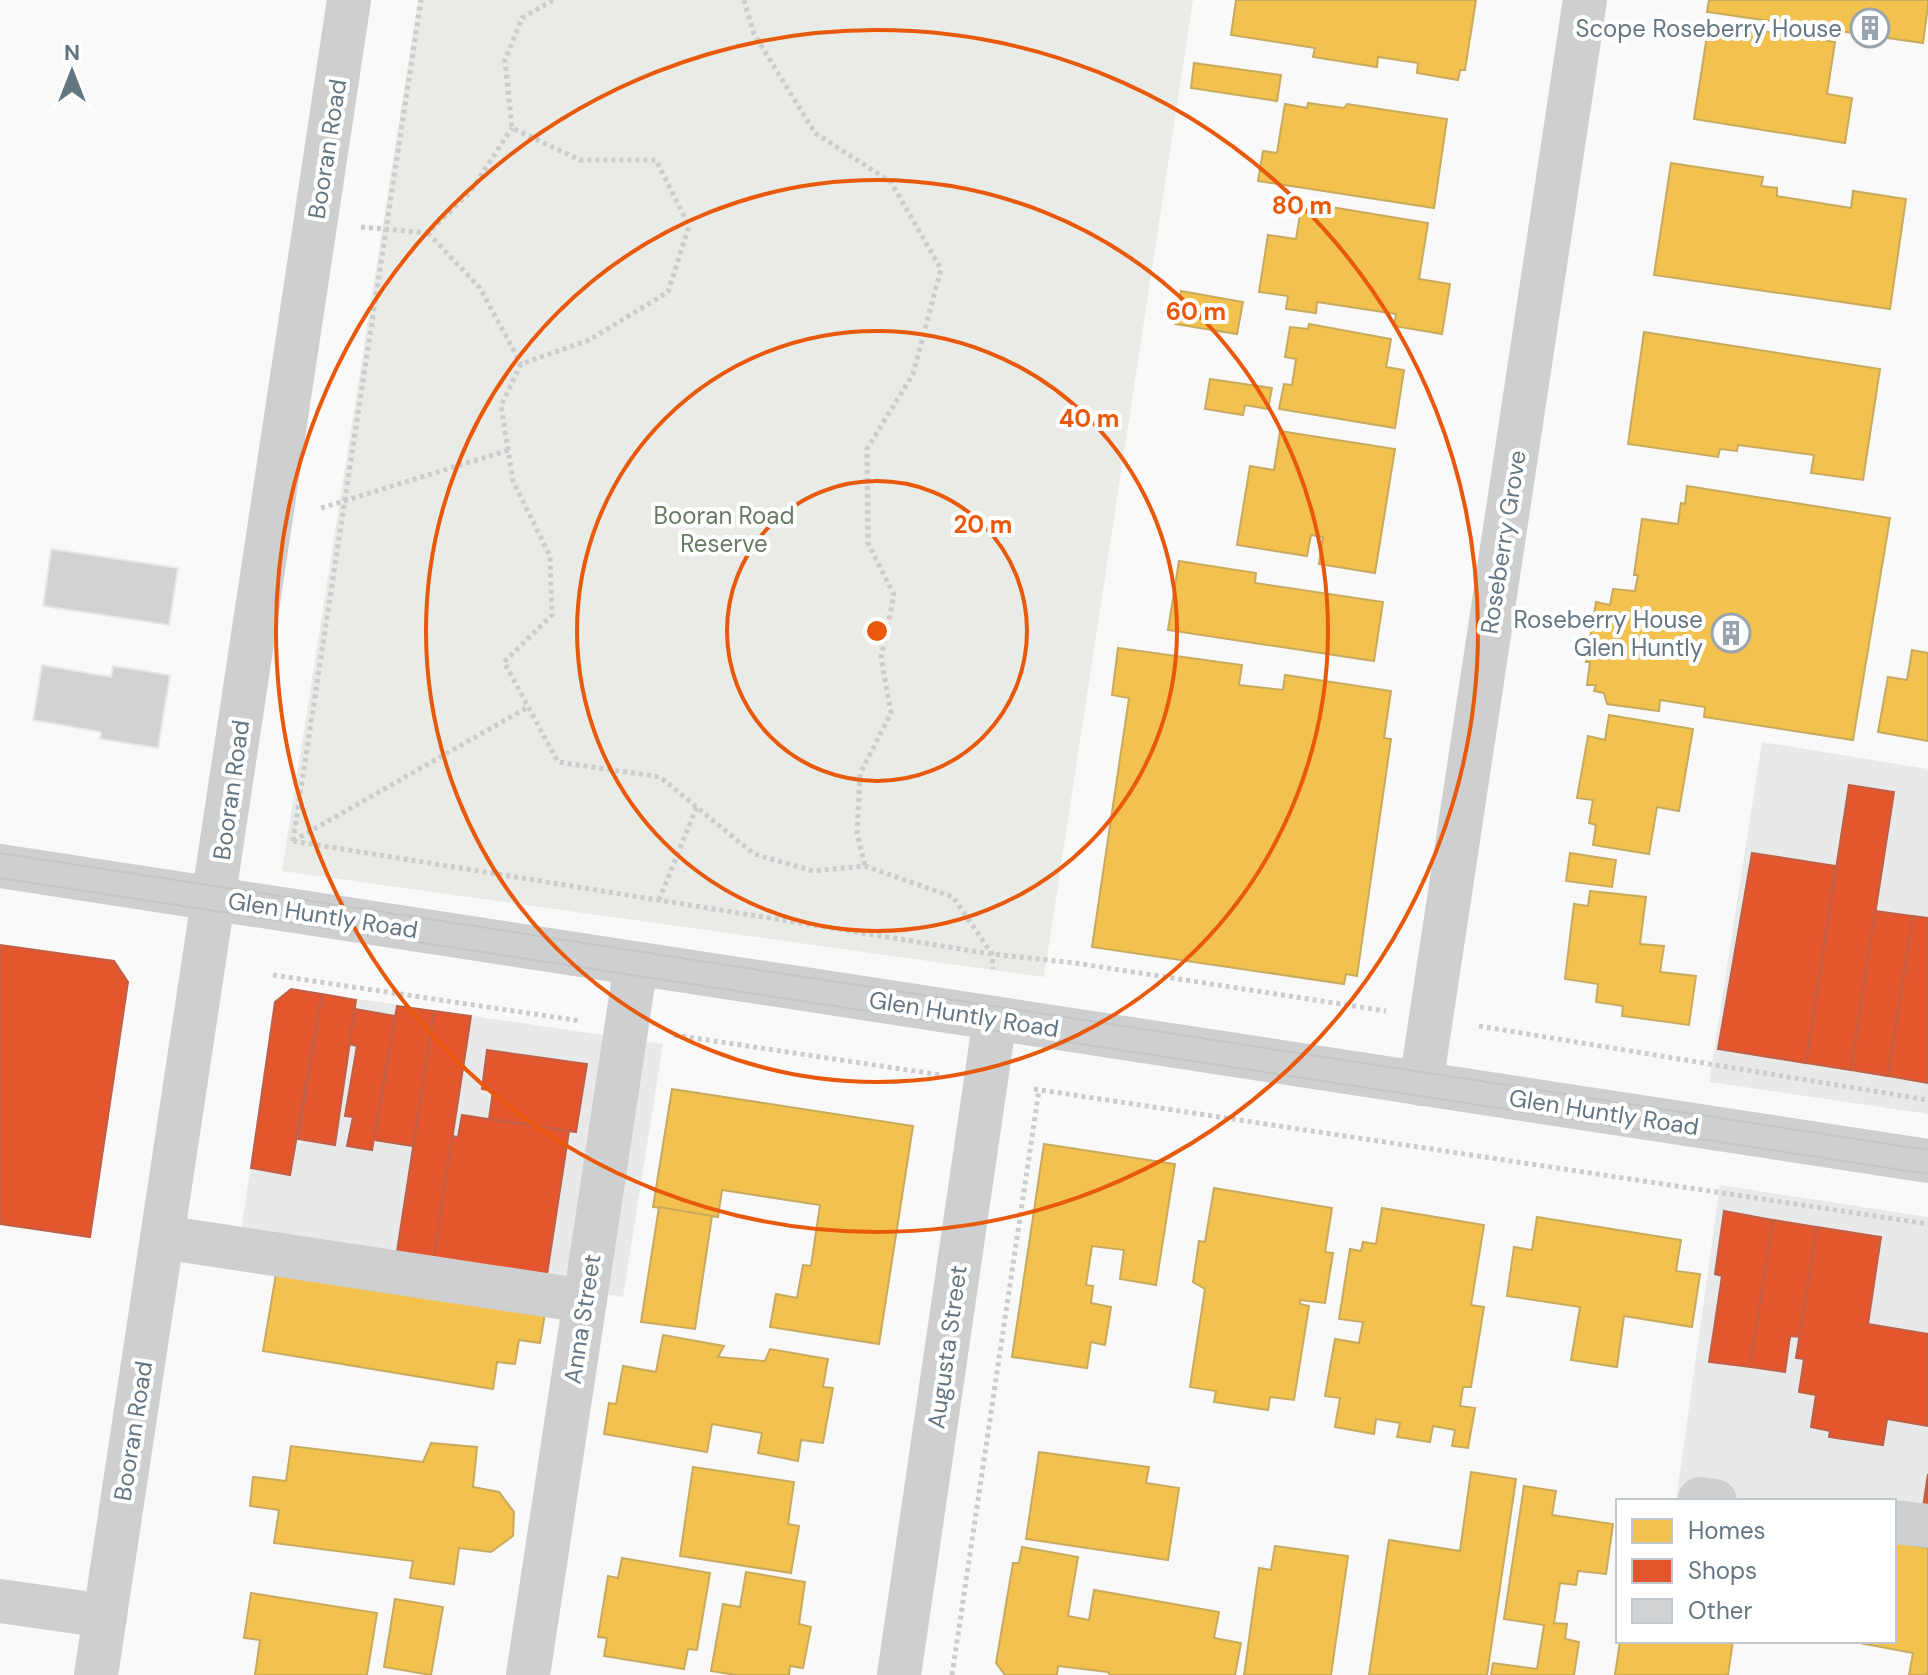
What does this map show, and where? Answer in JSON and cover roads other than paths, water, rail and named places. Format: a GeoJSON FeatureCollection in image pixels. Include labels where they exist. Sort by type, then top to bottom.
{"type":"FeatureCollection","features":[{"type":"Feature","properties":{"kind":"street","name":"Booran Road"},"geometry":{"type":"LineString","coordinates":[[96,1675],[349,0]]}},
{"type":"Feature","properties":{"kind":"street","name":"Roseberry Grove"},"geometry":{"type":"LineString","coordinates":[[1421,1084],[1585,0]]}},
{"type":"Feature","properties":{"kind":"street","name":"Glen Huntly Road"},"geometry":{"type":"LineString","coordinates":[[0,866],[1928,1161]]}},
{"type":"Feature","properties":{"kind":"street","name":"Anna Street"},"geometry":{"type":"LineString","coordinates":[[528,1675],[636,964]]}},
{"type":"Feature","properties":{"kind":"street","name":"Augusta Street"},"geometry":{"type":"LineString","coordinates":[[899,1675],[995,1018]]}},
{"type":"Feature","properties":{"kind":"street"},"geometry":{"type":"LineString","coordinates":[[162,1237],[585,1301]]}},
{"type":"Feature","properties":{"kind":"street"},"geometry":{"type":"LineString","coordinates":[[1896,1522],[1928,1526]]}},
{"type":"Feature","properties":{"kind":"street"},"geometry":{"type":"LineString","coordinates":[[0,1601],[105,1616]]}},
{"type":"Feature","properties":{"kind":"tram line"},"geometry":{"type":"LineString","coordinates":[[0,853],[1928,1150]]}},
{"type":"Feature","properties":{"kind":"tram line"},"geometry":{"type":"LineString","coordinates":[[0,878],[1928,1174]]}},
{"type":"Feature","properties":{"kind":"place","name":"Scope Roseberry House"},"geometry":{"type":"Point","coordinates":[1870,28]}},
{"type":"Feature","properties":{"kind":"place","name":"Roseberry House Glen Huntly"},"geometry":{"type":"Point","coordinates":[1731,633]}},
{"type":"Feature","properties":{"kind":"park label","name":"Booran Road Reserve"},"geometry":{"type":"Point","coordinates":[724,529]}}]}
